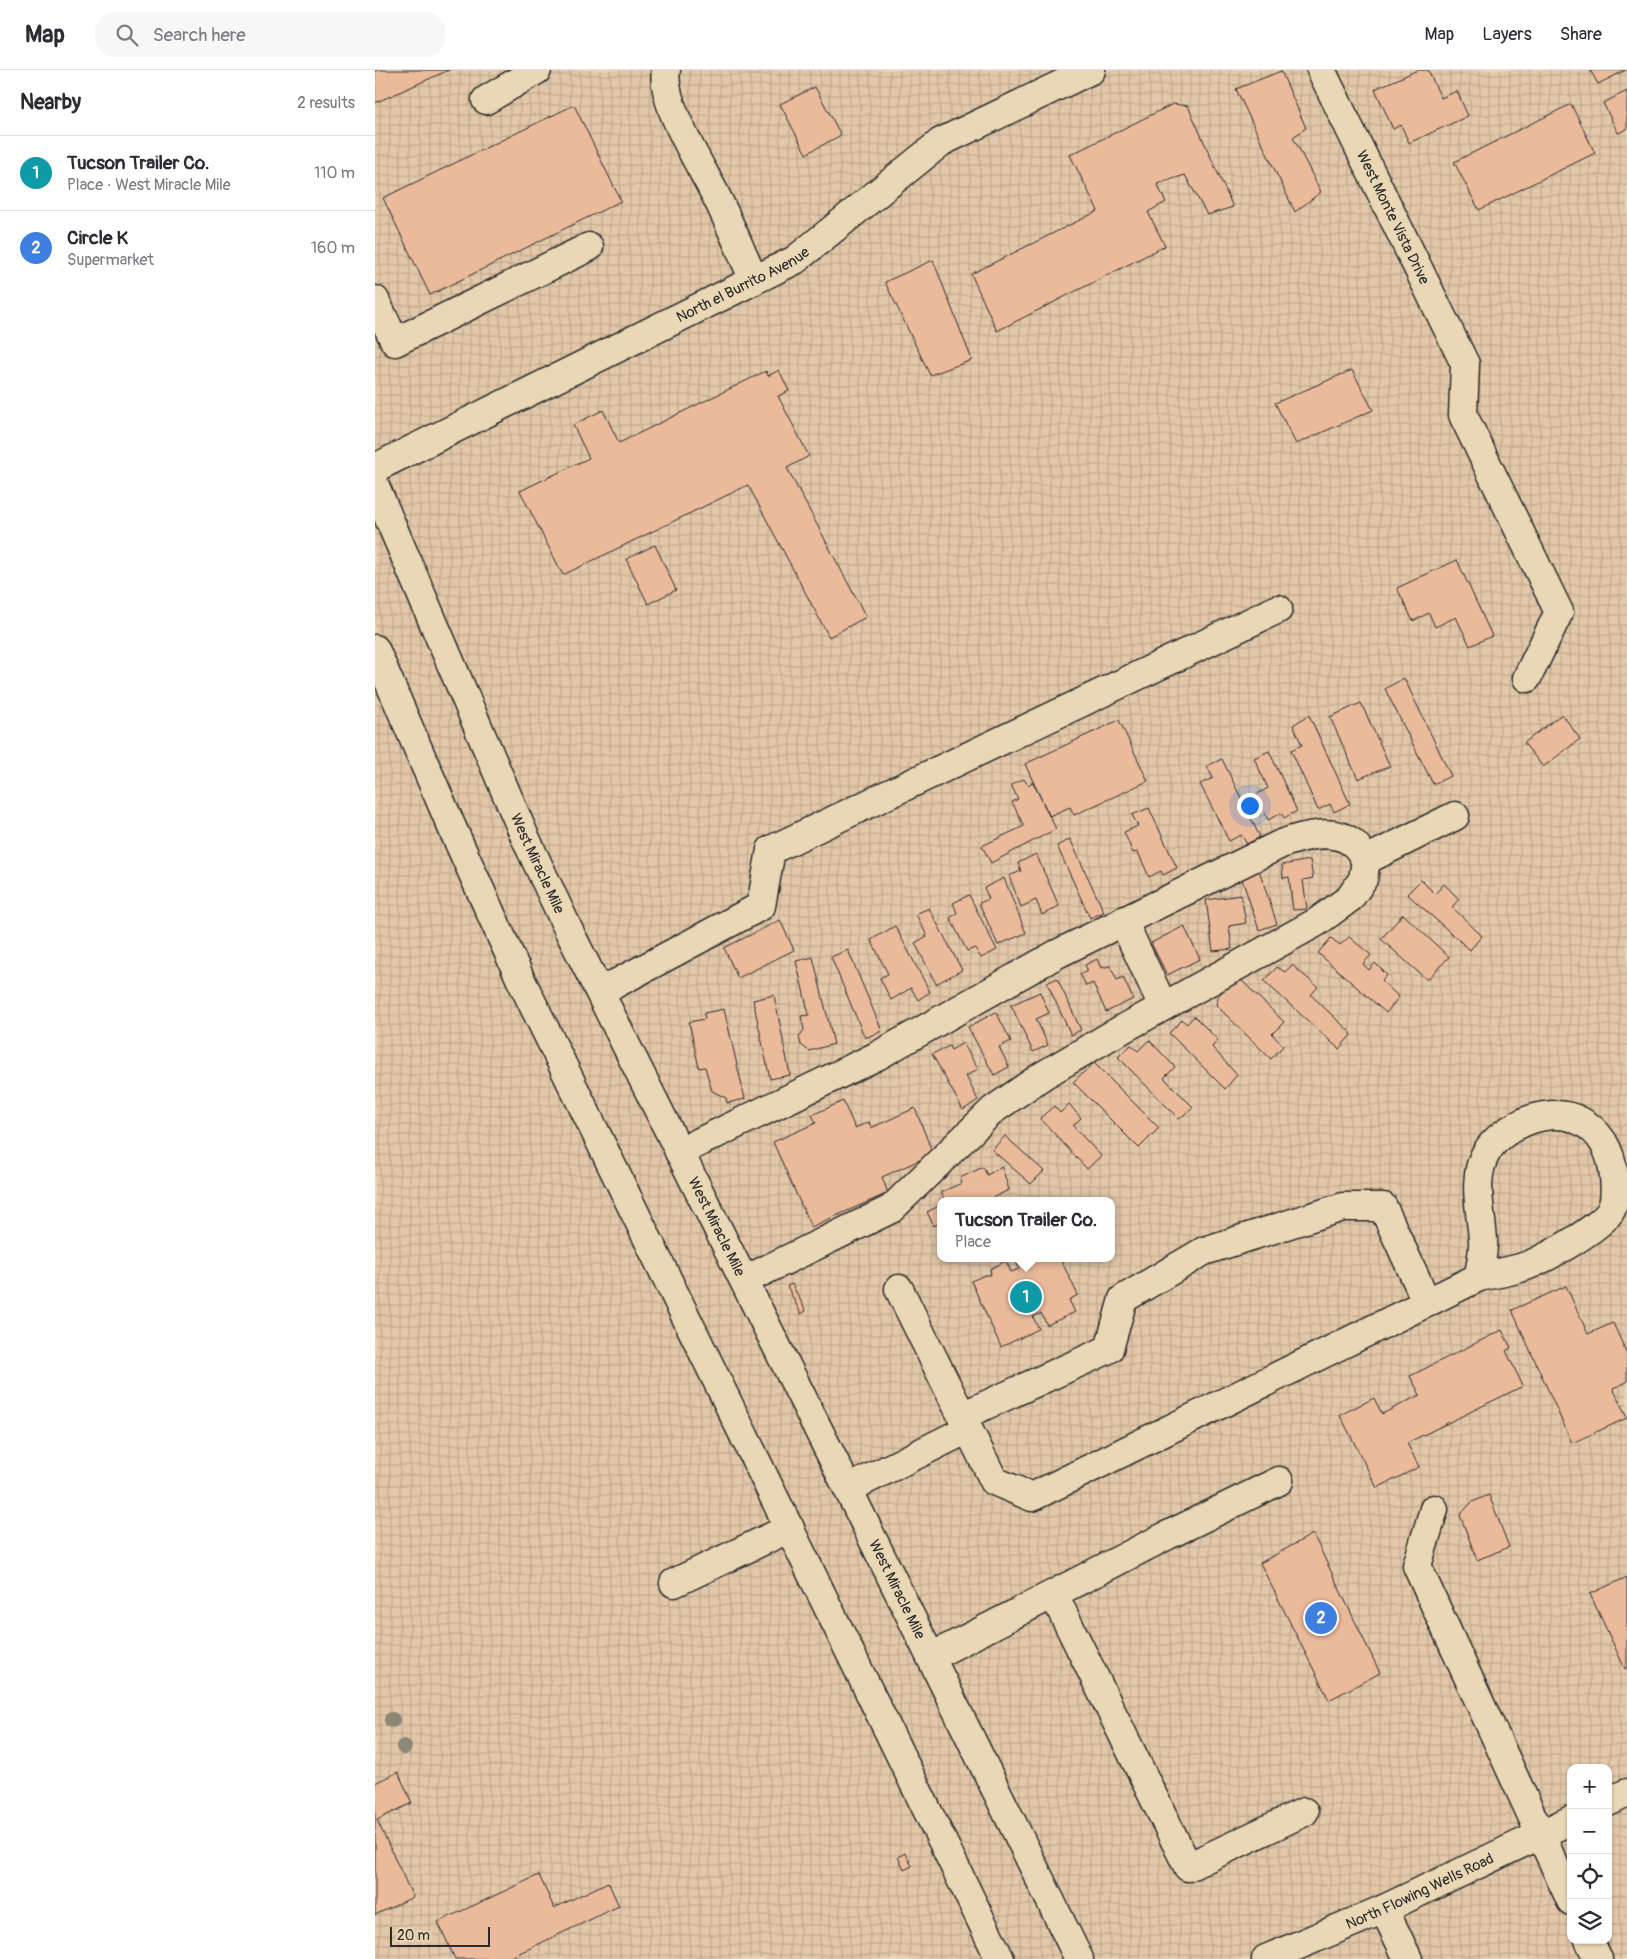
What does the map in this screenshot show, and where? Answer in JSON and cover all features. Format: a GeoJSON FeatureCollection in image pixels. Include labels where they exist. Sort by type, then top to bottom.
{"type":"FeatureCollection","features":[{"type":"Feature","properties":{"kind":"main road"},"geometry":{"type":"LineString","coordinates":[[485,100],[537,70]]}},
{"type":"Feature","properties":{"kind":"main road"},"geometry":{"type":"LineString","coordinates":[[666,70],[667,96],[677,120],[719,202],[755,280]]}},
{"type":"Feature","properties":{"kind":"main road","name":"North el Burrito Avenue"},"geometry":{"type":"LineString","coordinates":[[375,468],[795,260],[941,142],[1091,70]]}},
{"type":"Feature","properties":{"kind":"main road","name":"West Monte Vista Drive"},"geometry":{"type":"LineString","coordinates":[[1321,70],[1465,364],[1463,415],[1559,612],[1527,678]]}},
{"type":"Feature","properties":{"kind":"main road"},"geometry":{"type":"LineString","coordinates":[[375,300],[395,342],[589,247]]}},
{"type":"Feature","properties":{"kind":"main road","name":"West Miracle Mile"},"geometry":{"type":"LineString","coordinates":[[375,486],[525,837],[1079,1959]]}},
{"type":"Feature","properties":{"kind":"main road"},"geometry":{"type":"LineString","coordinates":[[600,992],[761,906],[771,850],[1278,609]]}},
{"type":"Feature","properties":{"kind":"main road"},"geometry":{"type":"LineString","coordinates":[[375,649],[502,939],[1000,1959]]}},
{"type":"Feature","properties":{"kind":"main road"},"geometry":{"type":"LineString","coordinates":[[1366,860],[1455,816]]}},
{"type":"Feature","properties":{"kind":"main road"},"geometry":{"type":"LineString","coordinates":[[679,1152],[877,1056],[1057,954],[1281,844],[1312,834],[1333,835],[1354,843],[1366,860],[1363,879],[1350,898],[1317,922],[1163,1006],[1042,1076],[993,1110],[891,1209],[745,1280]]}},
{"type":"Feature","properties":{"kind":"main road"},"geometry":{"type":"LineString","coordinates":[[1123,921],[1163,1006]]}},
{"type":"Feature","properties":{"kind":"main road"},"geometry":{"type":"LineString","coordinates":[[899,1289],[993,1481],[1031,1497],[1479,1277],[1521,1268],[1593,1230],[1611,1210],[1615,1187],[1612,1161],[1603,1142],[1589,1124],[1561,1114],[1531,1117],[1503,1133],[1487,1151],[1478,1177],[1478,1208],[1483,1242],[1479,1277]]}},
{"type":"Feature","properties":{"kind":"main road"},"geometry":{"type":"LineString","coordinates":[[848,1489],[965,1423],[1109,1349],[1123,1299],[1204,1251],[1343,1207],[1383,1207],[1427,1303]]}},
{"type":"Feature","properties":{"kind":"main road"},"geometry":{"type":"LineString","coordinates":[[931,1657],[1168,1535],[1279,1481]]}},
{"type":"Feature","properties":{"kind":"main road"},"geometry":{"type":"LineString","coordinates":[[1434,1509],[1417,1566],[1539,1836],[1570,1899]]}},
{"type":"Feature","properties":{"kind":"main road"},"geometry":{"type":"LineString","coordinates":[[675,1583],[790,1528]]}},
{"type":"Feature","properties":{"kind":"main road"},"geometry":{"type":"LineString","coordinates":[[1054,1595],[1189,1867],[1304,1812]]}},
{"type":"Feature","properties":{"kind":"main road"},"geometry":{"type":"LineString","coordinates":[[1612,1800],[1627,1793]]}},
{"type":"Feature","properties":{"kind":"main road","name":"North Flowing Wells Road"},"geometry":{"type":"LineString","coordinates":[[1266,1959],[1384,1909],[1567,1822]]}},
{"type":"Feature","properties":{"kind":"main road"},"geometry":{"type":"LineString","coordinates":[[1384,1909],[1408,1959]]}},
{"type":"Feature","properties":{"kind":"main road"},"geometry":{"type":"LineString","coordinates":[[1591,1944],[1598,1959]]}},
{"type":"Feature","properties":{"kind":"shaded area"},"geometry":{"type":"Polygon","coordinates":[[[375,70],[1627,70],[1627,1959],[375,1959],[375,70]]]}},
{"type":"Feature","properties":{"kind":"building"},"geometry":{"type":"Polygon","coordinates":[[[375,70],[449,70],[375,103],[375,70]]]}},
{"type":"Feature","properties":{"kind":"building"},"geometry":{"type":"Polygon","coordinates":[[[1418,70],[1428,70],[1441,98],[1457,91],[1468,116],[1409,143],[1401,125],[1393,129],[1375,89],[1418,70]]]}},
{"type":"Feature","properties":{"kind":"building"},"geometry":{"type":"Polygon","coordinates":[[[1590,70],[1626,70],[1598,84],[1590,70]]]}},
{"type":"Feature","properties":{"kind":"building"},"geometry":{"type":"Polygon","coordinates":[[[1281,71],[1306,128],[1293,137],[1321,192],[1295,212],[1236,89],[1281,71]]]}},
{"type":"Feature","properties":{"kind":"building"},"geometry":{"type":"Polygon","coordinates":[[[815,87],[841,135],[806,154],[780,104],[815,87]]]}},
{"type":"Feature","properties":{"kind":"building"},"geometry":{"type":"Polygon","coordinates":[[[1627,91],[1627,129],[1618,133],[1603,103],[1627,91]]]}},
{"type":"Feature","properties":{"kind":"building"},"geometry":{"type":"Polygon","coordinates":[[[1173,104],[1188,106],[1233,207],[1207,215],[1185,175],[1157,184],[1166,202],[1148,212],[1165,246],[997,331],[971,274],[1098,211],[1070,155],[1173,104]]]}},
{"type":"Feature","properties":{"kind":"building"},"geometry":{"type":"Polygon","coordinates":[[[1571,104],[1595,153],[1479,210],[1454,162],[1571,104]]]}},
{"type":"Feature","properties":{"kind":"building"},"geometry":{"type":"Polygon","coordinates":[[[574,105],[621,201],[430,295],[383,198],[574,105]]]}},
{"type":"Feature","properties":{"kind":"building"},"geometry":{"type":"Polygon","coordinates":[[[933,260],[972,360],[930,375],[885,282],[933,260]]]}},
{"type":"Feature","properties":{"kind":"building"},"geometry":{"type":"Polygon","coordinates":[[[779,370],[789,391],[778,396],[809,456],[787,468],[866,617],[829,637],[748,485],[563,575],[520,491],[589,458],[573,425],[603,410],[619,443],[766,371],[768,376],[779,370]]]}},
{"type":"Feature","properties":{"kind":"building"},"geometry":{"type":"Polygon","coordinates":[[[1352,370],[1373,410],[1296,444],[1275,403],[1352,370]]]}},
{"type":"Feature","properties":{"kind":"building"},"geometry":{"type":"Polygon","coordinates":[[[655,545],[676,590],[648,604],[626,559],[655,545]]]}},
{"type":"Feature","properties":{"kind":"building"},"geometry":{"type":"Polygon","coordinates":[[[1457,560],[1492,636],[1470,646],[1456,617],[1435,627],[1429,613],[1413,621],[1397,588],[1457,560]]]}},
{"type":"Feature","properties":{"kind":"building"},"geometry":{"type":"Polygon","coordinates":[[[1404,678],[1451,776],[1433,784],[1385,689],[1404,678]]]}},
{"type":"Feature","properties":{"kind":"building"},"geometry":{"type":"Polygon","coordinates":[[[1361,703],[1390,766],[1358,779],[1330,717],[1361,703]]]}},
{"type":"Feature","properties":{"kind":"building"},"geometry":{"type":"Polygon","coordinates":[[[1562,714],[1580,739],[1543,767],[1524,743],[1562,714]]]}},
{"type":"Feature","properties":{"kind":"building"},"geometry":{"type":"Polygon","coordinates":[[[1309,715],[1350,804],[1334,812],[1330,804],[1318,810],[1291,750],[1302,745],[1293,725],[1309,715]]]}},
{"type":"Feature","properties":{"kind":"building"},"geometry":{"type":"Polygon","coordinates":[[[1119,720],[1148,781],[1074,815],[1070,807],[1049,816],[1025,764],[1119,720]]]}},
{"type":"Feature","properties":{"kind":"building"},"geometry":{"type":"Polygon","coordinates":[[[1269,751],[1297,811],[1284,818],[1281,813],[1268,820],[1256,795],[1268,788],[1254,758],[1269,751]]]}},
{"type":"Feature","properties":{"kind":"building"},"geometry":{"type":"Polygon","coordinates":[[[1222,759],[1260,837],[1247,844],[1241,835],[1229,841],[1200,784],[1213,778],[1207,766],[1222,759]]]}},
{"type":"Feature","properties":{"kind":"building"},"geometry":{"type":"Polygon","coordinates":[[[1024,779],[1028,785],[1033,782],[1056,829],[991,863],[982,846],[1024,826],[1012,802],[1018,799],[1011,785],[1024,779]]]}},
{"type":"Feature","properties":{"kind":"building"},"geometry":{"type":"Polygon","coordinates":[[[1149,808],[1177,868],[1163,875],[1161,871],[1149,877],[1138,852],[1133,853],[1124,832],[1138,826],[1132,815],[1149,808]]]}},
{"type":"Feature","properties":{"kind":"building"},"geometry":{"type":"Polygon","coordinates":[[[1070,839],[1104,912],[1090,918],[1057,846],[1070,839]]]}},
{"type":"Feature","properties":{"kind":"building"},"geometry":{"type":"Polygon","coordinates":[[[1036,854],[1059,906],[1042,915],[1036,900],[1021,907],[1009,876],[1021,871],[1018,863],[1036,854]]]}},
{"type":"Feature","properties":{"kind":"building"},"geometry":{"type":"Polygon","coordinates":[[[1310,860],[1313,878],[1303,880],[1307,909],[1293,910],[1289,877],[1283,878],[1282,865],[1310,860]]]}},
{"type":"Feature","properties":{"kind":"building"},"geometry":{"type":"Polygon","coordinates":[[[1259,870],[1277,924],[1259,930],[1241,876],[1259,870]]]}},
{"type":"Feature","properties":{"kind":"building"},"geometry":{"type":"Polygon","coordinates":[[[1004,878],[1026,933],[998,945],[979,903],[989,899],[984,888],[1004,878]]]}},
{"type":"Feature","properties":{"kind":"building"},"geometry":{"type":"Polygon","coordinates":[[[1421,880],[1435,894],[1444,884],[1459,899],[1452,907],[1482,936],[1470,950],[1407,894],[1421,880]]]}},
{"type":"Feature","properties":{"kind":"building"},"geometry":{"type":"Polygon","coordinates":[[[969,895],[997,950],[981,958],[975,948],[967,951],[950,918],[957,913],[953,903],[969,895]]]}},
{"type":"Feature","properties":{"kind":"building"},"geometry":{"type":"Polygon","coordinates":[[[1241,895],[1246,923],[1229,926],[1232,949],[1213,951],[1206,900],[1241,895]]]}},
{"type":"Feature","properties":{"kind":"building"},"geometry":{"type":"Polygon","coordinates":[[[929,908],[962,970],[936,984],[915,943],[927,936],[916,914],[929,908]]]}},
{"type":"Feature","properties":{"kind":"building"},"geometry":{"type":"Polygon","coordinates":[[[1403,914],[1449,957],[1427,980],[1381,939],[1403,914]]]}},
{"type":"Feature","properties":{"kind":"building"},"geometry":{"type":"Polygon","coordinates":[[[780,920],[794,950],[738,978],[724,948],[780,920]]]}},
{"type":"Feature","properties":{"kind":"building"},"geometry":{"type":"Polygon","coordinates":[[[895,926],[930,992],[918,1000],[911,988],[891,1000],[880,978],[888,974],[871,940],[895,926]]]}},
{"type":"Feature","properties":{"kind":"building"},"geometry":{"type":"Polygon","coordinates":[[[1184,926],[1200,959],[1167,975],[1151,943],[1184,926]]]}},
{"type":"Feature","properties":{"kind":"building"},"geometry":{"type":"Polygon","coordinates":[[[1349,937],[1371,955],[1363,964],[1369,970],[1375,963],[1387,975],[1382,981],[1399,997],[1386,1013],[1318,953],[1331,938],[1340,945],[1349,937]]]}},
{"type":"Feature","properties":{"kind":"building"},"geometry":{"type":"Polygon","coordinates":[[[848,950],[882,1031],[865,1038],[831,957],[848,950]]]}},
{"type":"Feature","properties":{"kind":"building"},"geometry":{"type":"Polygon","coordinates":[[[813,957],[834,1044],[809,1051],[801,1045],[799,1037],[804,1030],[801,1016],[809,1015],[796,961],[813,957]]]}},
{"type":"Feature","properties":{"kind":"building"},"geometry":{"type":"Polygon","coordinates":[[[1097,959],[1101,968],[1110,966],[1117,980],[1123,977],[1133,999],[1106,1012],[1093,983],[1086,986],[1080,974],[1088,971],[1085,965],[1097,959]]]}},
{"type":"Feature","properties":{"kind":"building"},"geometry":{"type":"Polygon","coordinates":[[[1292,965],[1318,987],[1311,995],[1352,1034],[1339,1049],[1264,981],[1277,967],[1285,972],[1292,965]]]}},
{"type":"Feature","properties":{"kind":"building"},"geometry":{"type":"Polygon","coordinates":[[[1237,976],[1284,1022],[1272,1034],[1283,1046],[1271,1059],[1216,1005],[1218,996],[1237,976]]]}},
{"type":"Feature","properties":{"kind":"building"},"geometry":{"type":"Polygon","coordinates":[[[1057,978],[1081,1030],[1071,1035],[1047,983],[1057,978]]]}},
{"type":"Feature","properties":{"kind":"building"},"geometry":{"type":"Polygon","coordinates":[[[1040,992],[1049,1013],[1036,1019],[1048,1045],[1033,1052],[1011,1005],[1040,992]]]}},
{"type":"Feature","properties":{"kind":"building"},"geometry":{"type":"Polygon","coordinates":[[[774,995],[790,1075],[770,1079],[753,1000],[774,995]]]}},
{"type":"Feature","properties":{"kind":"building"},"geometry":{"type":"Polygon","coordinates":[[[724,1009],[745,1099],[727,1103],[726,1098],[712,1091],[705,1067],[699,1068],[689,1022],[705,1019],[704,1013],[724,1009]]]}},
{"type":"Feature","properties":{"kind":"building"},"geometry":{"type":"Polygon","coordinates":[[[996,1012],[1011,1041],[999,1047],[1009,1067],[994,1075],[968,1027],[996,1012]]]}},
{"type":"Feature","properties":{"kind":"building"},"geometry":{"type":"Polygon","coordinates":[[[1194,1016],[1218,1040],[1212,1047],[1237,1075],[1225,1089],[1169,1033],[1182,1020],[1187,1024],[1194,1016]]]}},
{"type":"Feature","properties":{"kind":"building"},"geometry":{"type":"Polygon","coordinates":[[[1149,1040],[1175,1067],[1164,1078],[1193,1107],[1179,1119],[1118,1057],[1131,1045],[1138,1051],[1149,1040]]]}},
{"type":"Feature","properties":{"kind":"building"},"geometry":{"type":"Polygon","coordinates":[[[963,1043],[978,1069],[966,1076],[978,1100],[963,1110],[932,1054],[949,1046],[951,1050],[963,1043]]]}},
{"type":"Feature","properties":{"kind":"building"},"geometry":{"type":"Polygon","coordinates":[[[1094,1063],[1159,1128],[1139,1148],[1073,1082],[1094,1063]]]}},
{"type":"Feature","properties":{"kind":"building"},"geometry":{"type":"Polygon","coordinates":[[[843,1101],[855,1128],[869,1122],[871,1128],[915,1108],[933,1154],[882,1177],[888,1193],[811,1227],[773,1142],[816,1123],[812,1115],[843,1101]]]}},
{"type":"Feature","properties":{"kind":"building"},"geometry":{"type":"Polygon","coordinates":[[[1069,1104],[1081,1118],[1073,1126],[1101,1156],[1087,1169],[1040,1118],[1054,1106],[1060,1113],[1069,1104]]]}},
{"type":"Feature","properties":{"kind":"building"},"geometry":{"type":"Polygon","coordinates":[[[1005,1136],[1044,1171],[1031,1184],[992,1150],[1005,1136]]]}},
{"type":"Feature","properties":{"kind":"building"},"geometry":{"type":"Polygon","coordinates":[[[983,1167],[987,1175],[1002,1167],[1009,1190],[994,1197],[943,1197],[941,1192],[962,1183],[960,1178],[983,1167]]]}},
{"type":"Feature","properties":{"kind":"building"},"geometry":{"type":"Polygon","coordinates":[[[937,1207],[937,1224],[934,1226],[927,1212],[937,1207]]]}},
{"type":"Feature","properties":{"kind":"building"},"geometry":{"type":"Polygon","coordinates":[[[1004,1262],[1006,1262],[1011,1272],[1019,1269],[1016,1262],[1062,1262],[1078,1295],[1069,1300],[1075,1312],[1047,1325],[1041,1313],[1033,1317],[1039,1329],[1001,1347],[971,1281],[985,1275],[991,1275],[990,1269],[1004,1262]]]}},
{"type":"Feature","properties":{"kind":"building"},"geometry":{"type":"Polygon","coordinates":[[[792,1284],[806,1311],[801,1314],[787,1286],[792,1284]]]}},
{"type":"Feature","properties":{"kind":"building"},"geometry":{"type":"Polygon","coordinates":[[[1566,1286],[1588,1334],[1613,1323],[1627,1354],[1627,1382],[1613,1388],[1627,1418],[1572,1443],[1512,1310],[1566,1286]]]}},
{"type":"Feature","properties":{"kind":"building"},"geometry":{"type":"Polygon","coordinates":[[[1502,1330],[1511,1348],[1506,1351],[1523,1386],[1407,1443],[1419,1467],[1377,1488],[1340,1415],[1374,1398],[1382,1414],[1420,1395],[1410,1376],[1502,1330]]]}},
{"type":"Feature","properties":{"kind":"building"},"geometry":{"type":"Polygon","coordinates":[[[1489,1495],[1509,1547],[1477,1560],[1460,1515],[1472,1502],[1489,1495]]]}},
{"type":"Feature","properties":{"kind":"building"},"geometry":{"type":"Polygon","coordinates":[[[1313,1534],[1380,1673],[1329,1700],[1260,1563],[1313,1534]]]}},
{"type":"Feature","properties":{"kind":"building"},"geometry":{"type":"Polygon","coordinates":[[[1627,1577],[1627,1668],[1625,1669],[1590,1594],[1627,1577]]]}},
{"type":"Feature","properties":{"kind":"building"},"geometry":{"type":"Polygon","coordinates":[[[398,1772],[412,1803],[377,1820],[413,1897],[375,1915],[375,1783],[398,1772]]]}},
{"type":"Feature","properties":{"kind":"building"},"geometry":{"type":"Polygon","coordinates":[[[905,1853],[912,1866],[904,1870],[898,1857],[905,1853]]]}},
{"type":"Feature","properties":{"kind":"building"},"geometry":{"type":"Polygon","coordinates":[[[539,1875],[554,1908],[608,1882],[619,1906],[507,1959],[455,1959],[438,1922],[539,1875]]]}},
{"type":"Feature","properties":{"kind":"place","name":"Tucson Trailer Co."},"geometry":{"type":"Point","coordinates":[1026,1297]}},
{"type":"Feature","properties":{"kind":"place","name":"Circle K"},"geometry":{"type":"Point","coordinates":[1321,1618]}}]}
